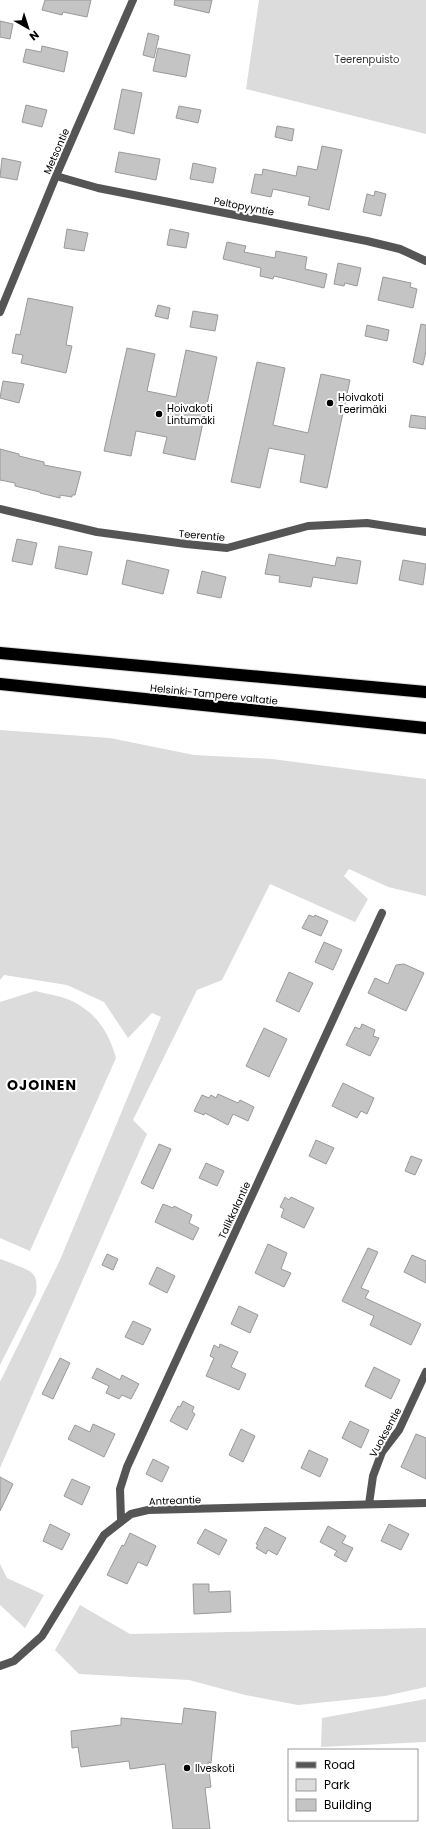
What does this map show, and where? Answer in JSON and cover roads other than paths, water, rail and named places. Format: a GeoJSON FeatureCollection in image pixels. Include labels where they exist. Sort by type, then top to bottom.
{"type":"FeatureCollection","features":[{"type":"Feature","properties":{"kind":"highway"},"geometry":{"type":"LineString","coordinates":[[0,653],[426,692]]}},
{"type":"Feature","properties":{"kind":"highway","name":"Helsinki-Tampere valtatie"},"geometry":{"type":"LineString","coordinates":[[0,684],[426,728]]}},
{"type":"Feature","properties":{"kind":"street","name":"Metsontie"},"geometry":{"type":"LineString","coordinates":[[0,312],[56,176],[134,0]]}},
{"type":"Feature","properties":{"kind":"street","name":"Peltopyyntie"},"geometry":{"type":"LineString","coordinates":[[56,176],[98,188],[367,241],[400,249],[426,261]]}},
{"type":"Feature","properties":{"kind":"street","name":"Teerentie"},"geometry":{"type":"LineString","coordinates":[[0,509],[97,532],[227,548],[308,526],[367,523],[426,532]]}},
{"type":"Feature","properties":{"kind":"street","name":"Talikkalantie"},"geometry":{"type":"LineString","coordinates":[[121,1519],[120,1489],[127,1467],[382,913]]}},
{"type":"Feature","properties":{"kind":"street","name":"Vuoksentie"},"geometry":{"type":"LineString","coordinates":[[369,1504],[373,1476],[382,1452],[399,1430],[426,1372]]}},
{"type":"Feature","properties":{"kind":"street","name":"Antreantie"},"geometry":{"type":"LineString","coordinates":[[0,1666],[14,1661],[42,1636],[104,1535],[121,1519],[130,1514],[148,1510],[426,1503]]}},
{"type":"Feature","properties":{"kind":"place","name":"Hoivakoti Teerimäki"},"geometry":{"type":"Point","coordinates":[330,403]}},
{"type":"Feature","properties":{"kind":"place","name":"Hoivakoti Lintumäki"},"geometry":{"type":"Point","coordinates":[159,414]}},
{"type":"Feature","properties":{"kind":"place","name":"Ilveskoti"},"geometry":{"type":"Point","coordinates":[187,1768]}},
{"type":"Feature","properties":{"kind":"district","name":"OJOINEN"},"geometry":{"type":"Point","coordinates":[42,1085]}},
{"type":"Feature","properties":{"kind":"park label","name":"Teerenpuisto"},"geometry":{"type":"Point","coordinates":[367,59]}}]}
